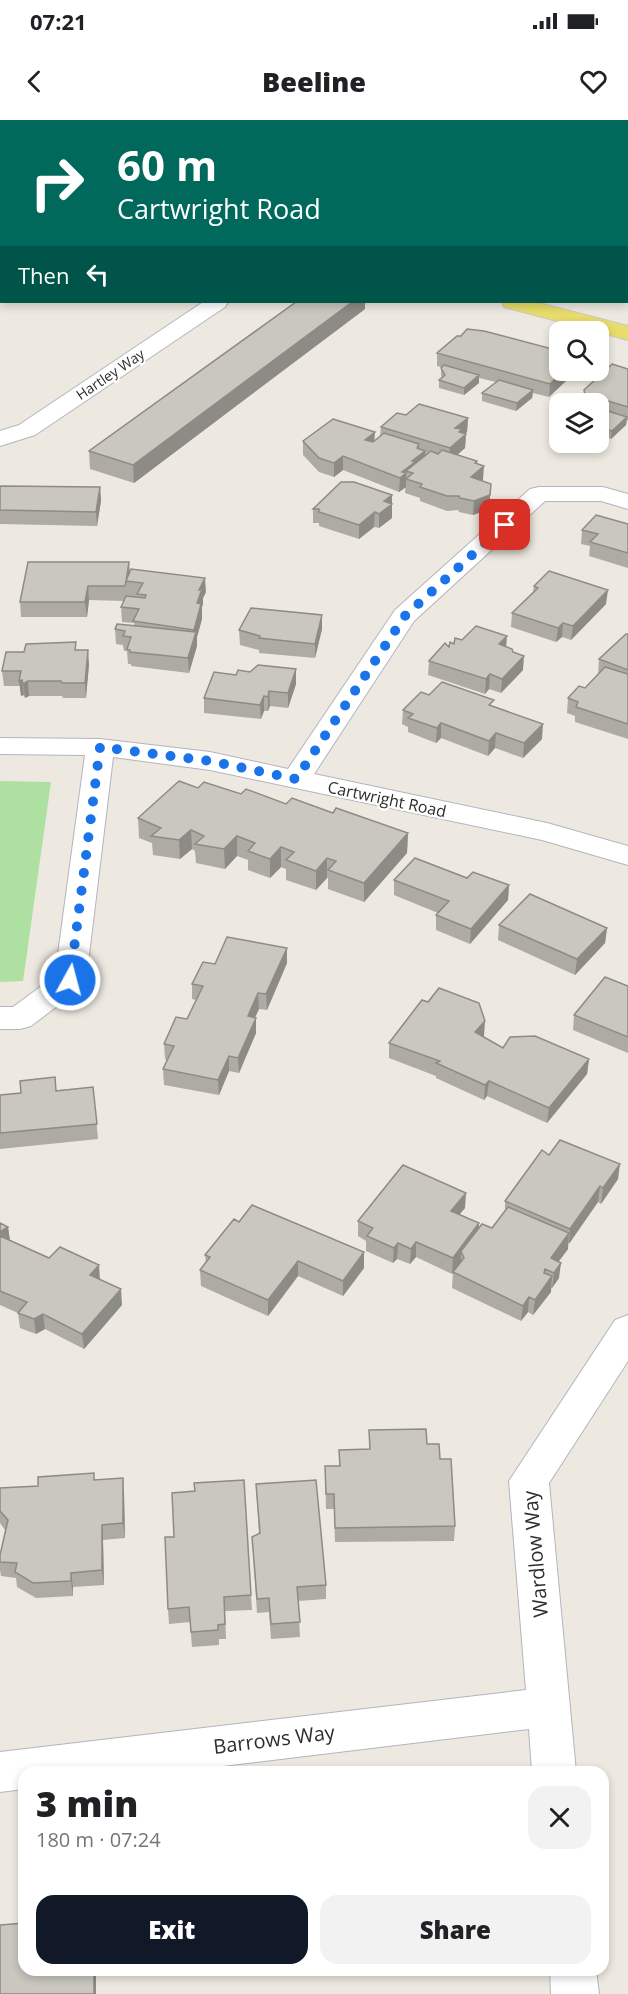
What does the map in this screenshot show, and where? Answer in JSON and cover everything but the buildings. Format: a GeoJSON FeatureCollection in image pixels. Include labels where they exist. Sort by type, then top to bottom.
{"type":"FeatureCollection","features":[{"type":"Feature","properties":{"kind":"main road"},"geometry":{"type":"LineString","coordinates":[[516,303],[628,333]]}},
{"type":"Feature","properties":{"kind":"street","name":"Hartley Way"},"geometry":{"type":"LineString","coordinates":[[0,439],[27,430],[216,303]]}},
{"type":"Feature","properties":{"kind":"street"},"geometry":{"type":"LineString","coordinates":[[296,779],[405,616],[539,494],[603,494],[628,502]]}},
{"type":"Feature","properties":{"kind":"street","name":"Cartwright Road"},"geometry":{"type":"LineString","coordinates":[[0,746],[100,747],[210,761],[547,832],[628,856]]}},
{"type":"Feature","properties":{"kind":"street"},"geometry":{"type":"LineString","coordinates":[[0,1018],[20,1018],[70,980],[100,747]]}},
{"type":"Feature","properties":{"kind":"street","name":"Wardlow Way"},"geometry":{"type":"LineString","coordinates":[[553,1766],[529,1481],[628,1330]]}},
{"type":"Feature","properties":{"kind":"street","name":"Barrows Way"},"geometry":{"type":"LineString","coordinates":[[51,1766],[548,1707]]}},
{"type":"Feature","properties":{"kind":"street","name":"Barrows Way"},"geometry":{"type":"LineString","coordinates":[[0,1772],[18,1770]]}},
{"type":"Feature","properties":{"kind":"street"},"geometry":{"type":"LineString","coordinates":[[574,1976],[575,1994]]}},
{"type":"Feature","properties":{"kind":"green space"},"geometry":{"type":"Polygon","coordinates":[[[0,781],[51,782],[23,981],[0,982],[0,781]]]}},
{"type":"Feature","properties":{"kind":"route"},"geometry":{"type":"LineString","coordinates":[[70,980],[100,747],[210,761],[296,779],[405,616],[505,525]]}}]}
